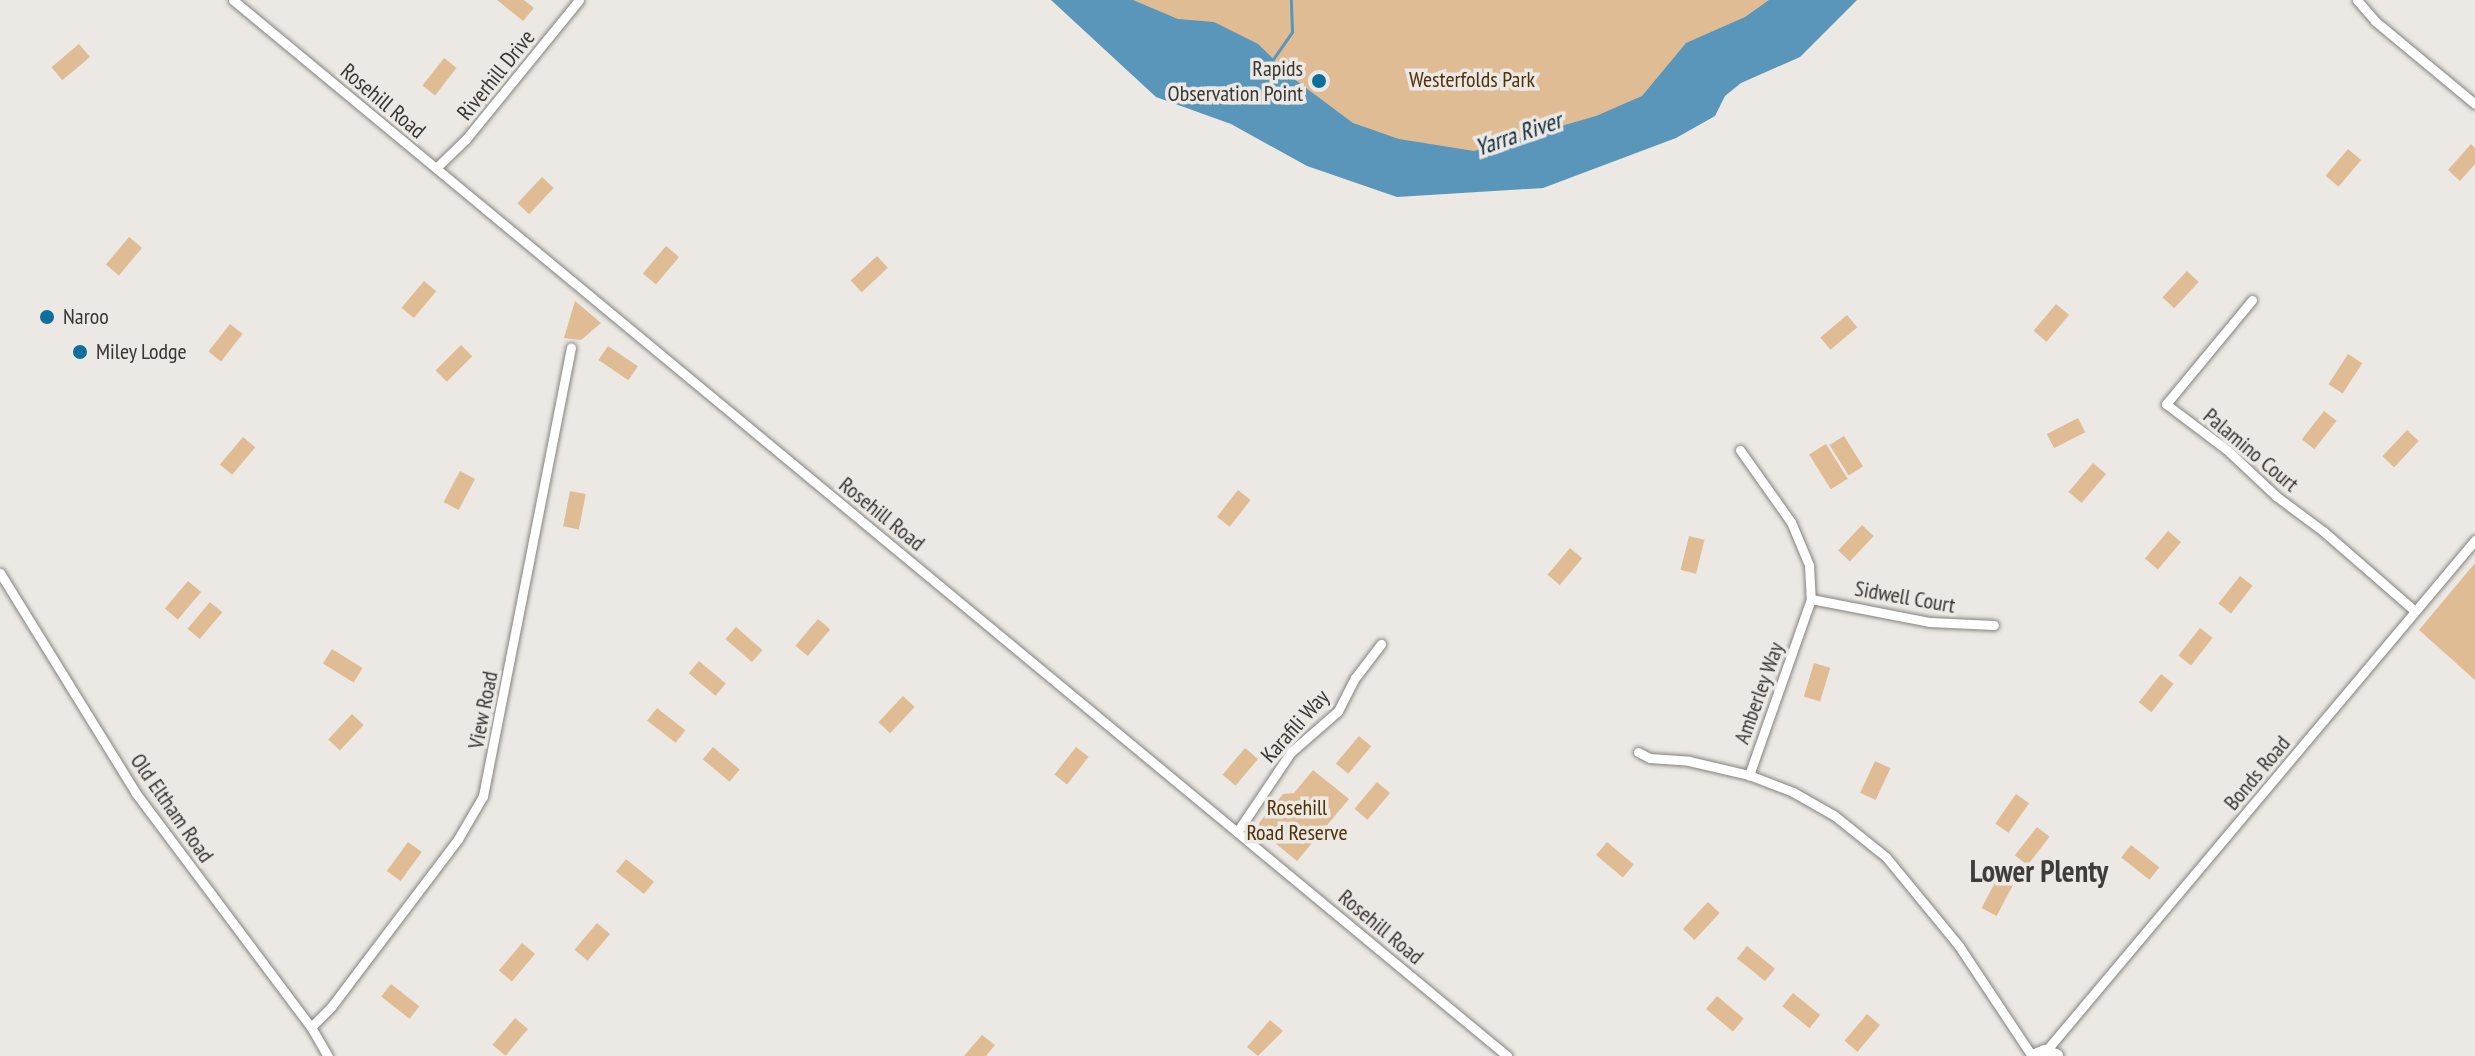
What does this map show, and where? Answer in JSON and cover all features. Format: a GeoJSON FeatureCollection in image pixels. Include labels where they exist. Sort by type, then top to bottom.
{"type":"FeatureCollection","features":[{"type":"Feature","properties":{"kind":"street","name":"Rosehill Road"},"geometry":{"type":"LineString","coordinates":[[233,0],[1507,1056]]}},
{"type":"Feature","properties":{"kind":"street","name":"Riverhill Drive"},"geometry":{"type":"LineString","coordinates":[[436,168],[466,139],[579,0]]}},
{"type":"Feature","properties":{"kind":"street"},"geometry":{"type":"LineString","coordinates":[[2357,0],[2375,21],[2475,104]]}},
{"type":"Feature","properties":{"kind":"street","name":"Palamino Court"},"geometry":{"type":"LineString","coordinates":[[2252,300],[2166,404],[2226,449],[2276,496],[2323,531],[2415,611]]}},
{"type":"Feature","properties":{"kind":"street","name":"View Road"},"geometry":{"type":"LineString","coordinates":[[311,1027],[331,1007],[458,839],[483,796],[571,348]]}},
{"type":"Feature","properties":{"kind":"street","name":"Amberley Way"},"geometry":{"type":"LineString","coordinates":[[1740,450],[1791,522],[1809,565],[1811,599],[1749,775],[1793,792],[1835,816],[1886,857],[1959,946],[2022,1037],[2045,1055]]}},
{"type":"Feature","properties":{"kind":"street","name":"Bonds Road"},"geometry":{"type":"LineString","coordinates":[[2045,1055],[2475,540]]}},
{"type":"Feature","properties":{"kind":"street","name":"Old Eltham Road"},"geometry":{"type":"LineString","coordinates":[[0,573],[135,792],[311,1027],[328,1056]]}},
{"type":"Feature","properties":{"kind":"street","name":"Sidwell Court"},"geometry":{"type":"LineString","coordinates":[[1811,599],[1929,622],[1994,625]]}},
{"type":"Feature","properties":{"kind":"street","name":"Karafili Way"},"geometry":{"type":"LineString","coordinates":[[1237,832],[1291,752],[1338,711],[1381,644]]}},
{"type":"Feature","properties":{"kind":"street"},"geometry":{"type":"LineString","coordinates":[[1638,752],[1650,758],[1689,761],[1749,775]]}},
{"type":"Feature","properties":{"kind":"green space"},"geometry":{"type":"Polygon","coordinates":[[[497,0],[524,0],[534,8],[523,21],[497,0]]]}},
{"type":"Feature","properties":{"kind":"green space","name":"Westerfolds Park"},"geometry":{"type":"Polygon","coordinates":[[[1116,0],[1793,0],[1660,100],[1543,153],[1413,160],[1116,0]]]}},
{"type":"Feature","properties":{"kind":"green space"},"geometry":{"type":"Polygon","coordinates":[[[79,44],[90,57],[62,80],[51,67],[79,44]]]}},
{"type":"Feature","properties":{"kind":"green space"},"geometry":{"type":"Polygon","coordinates":[[[444,58],[457,68],[435,95],[422,86],[444,58]]]}},
{"type":"Feature","properties":{"kind":"green space"},"geometry":{"type":"Polygon","coordinates":[[[2471,144],[2475,148],[2475,164],[2460,181],[2448,170],[2471,144]]]}},
{"type":"Feature","properties":{"kind":"green space"},"geometry":{"type":"Polygon","coordinates":[[[2348,149],[2361,160],[2339,187],[2326,176],[2348,149]]]}},
{"type":"Feature","properties":{"kind":"green space"},"geometry":{"type":"Polygon","coordinates":[[[542,177],[554,188],[529,214],[517,203],[542,177]]]}},
{"type":"Feature","properties":{"kind":"green space"},"geometry":{"type":"Polygon","coordinates":[[[129,237],[142,248],[119,276],[106,265],[129,237]]]}},
{"type":"Feature","properties":{"kind":"green space"},"geometry":{"type":"Polygon","coordinates":[[[666,246],[679,257],[656,285],[643,274],[666,246]]]}},
{"type":"Feature","properties":{"kind":"green space"},"geometry":{"type":"Polygon","coordinates":[[[877,256],[888,268],[862,292],[851,281],[877,256]]]}},
{"type":"Feature","properties":{"kind":"green space"},"geometry":{"type":"Polygon","coordinates":[[[2187,271],[2199,282],[2174,308],[2162,297],[2187,271]]]}},
{"type":"Feature","properties":{"kind":"green space"},"geometry":{"type":"Polygon","coordinates":[[[424,281],[436,291],[414,318],[402,308],[424,281]]]}},
{"type":"Feature","properties":{"kind":"green space"},"geometry":{"type":"Polygon","coordinates":[[[575,301],[601,323],[581,340],[564,338],[575,301]]]}},
{"type":"Feature","properties":{"kind":"green space"},"geometry":{"type":"Polygon","coordinates":[[[2056,304],[2069,315],[2047,342],[2034,331],[2056,304]]]}},
{"type":"Feature","properties":{"kind":"green space"},"geometry":{"type":"Polygon","coordinates":[[[1847,315],[1857,327],[1830,350],[1820,337],[1847,315]]]}},
{"type":"Feature","properties":{"kind":"green space"},"geometry":{"type":"Polygon","coordinates":[[[230,324],[243,334],[221,361],[208,352],[230,324]]]}},
{"type":"Feature","properties":{"kind":"green space"},"geometry":{"type":"Polygon","coordinates":[[[461,345],[472,356],[447,382],[436,370],[461,345]]]}},
{"type":"Feature","properties":{"kind":"green space"},"geometry":{"type":"Polygon","coordinates":[[[608,346],[638,366],[628,380],[598,360],[608,346]]]}},
{"type":"Feature","properties":{"kind":"green space"},"geometry":{"type":"Polygon","coordinates":[[[2348,354],[2362,363],[2343,393],[2328,384],[2348,354]]]}},
{"type":"Feature","properties":{"kind":"green space"},"geometry":{"type":"Polygon","coordinates":[[[2324,411],[2337,421],[2314,449],[2302,439],[2324,411]]]}},
{"type":"Feature","properties":{"kind":"green space"},"geometry":{"type":"Polygon","coordinates":[[[2078,418],[2085,432],[2054,448],[2047,434],[2078,418]]]}},
{"type":"Feature","properties":{"kind":"green space"},"geometry":{"type":"Polygon","coordinates":[[[2407,430],[2419,441],[2394,467],[2382,456],[2407,430]]]}},
{"type":"Feature","properties":{"kind":"green space"},"geometry":{"type":"Polygon","coordinates":[[[1844,436],[1863,467],[1849,476],[1830,445],[1844,436]]]}},
{"type":"Feature","properties":{"kind":"green space"},"geometry":{"type":"Polygon","coordinates":[[[243,437],[255,447],[232,475],[220,465],[243,437]]]}},
{"type":"Feature","properties":{"kind":"green space"},"geometry":{"type":"Polygon","coordinates":[[[1826,444],[1848,479],[1831,489],[1809,455],[1826,444]]]}},
{"type":"Feature","properties":{"kind":"green space"},"geometry":{"type":"Polygon","coordinates":[[[2093,463],[2106,474],[2082,503],[2069,492],[2093,463]]]}},
{"type":"Feature","properties":{"kind":"green space"},"geometry":{"type":"Polygon","coordinates":[[[460,471],[475,479],[459,510],[444,502],[460,471]]]}},
{"type":"Feature","properties":{"kind":"green space"},"geometry":{"type":"Polygon","coordinates":[[[1238,490],[1251,500],[1230,527],[1217,517],[1238,490]]]}},
{"type":"Feature","properties":{"kind":"green space"},"geometry":{"type":"Polygon","coordinates":[[[570,491],[586,494],[579,529],[563,526],[570,491]]]}},
{"type":"Feature","properties":{"kind":"green space"},"geometry":{"type":"Polygon","coordinates":[[[1862,525],[1874,536],[1850,562],[1838,551],[1862,525]]]}},
{"type":"Feature","properties":{"kind":"green space"},"geometry":{"type":"Polygon","coordinates":[[[2168,531],[2181,542],[2158,570],[2145,559],[2168,531]]]}},
{"type":"Feature","properties":{"kind":"green space"},"geometry":{"type":"Polygon","coordinates":[[[1689,536],[1705,540],[1696,574],[1681,570],[1689,536]]]}},
{"type":"Feature","properties":{"kind":"green space"},"geometry":{"type":"Polygon","coordinates":[[[1570,548],[1582,558],[1560,585],[1548,575],[1570,548]]]}},
{"type":"Feature","properties":{"kind":"green space"},"geometry":{"type":"Polygon","coordinates":[[[2475,563],[2475,680],[2419,630],[2475,563]]]}},
{"type":"Feature","properties":{"kind":"green space"},"geometry":{"type":"Polygon","coordinates":[[[2240,576],[2253,586],[2231,613],[2218,604],[2240,576]]]}},
{"type":"Feature","properties":{"kind":"green space"},"geometry":{"type":"Polygon","coordinates":[[[188,581],[201,592],[178,620],[165,609],[188,581]]]}},
{"type":"Feature","properties":{"kind":"green space"},"geometry":{"type":"Polygon","coordinates":[[[210,602],[222,612],[200,639],[188,629],[210,602]]]}},
{"type":"Feature","properties":{"kind":"green space"},"geometry":{"type":"Polygon","coordinates":[[[818,619],[830,629],[808,656],[796,646],[818,619]]]}},
{"type":"Feature","properties":{"kind":"green space"},"geometry":{"type":"Polygon","coordinates":[[[736,627],[762,650],[752,662],[726,639],[736,627]]]}},
{"type":"Feature","properties":{"kind":"green space"},"geometry":{"type":"Polygon","coordinates":[[[2200,628],[2213,638],[2191,665],[2178,656],[2200,628]]]}},
{"type":"Feature","properties":{"kind":"green space"},"geometry":{"type":"Polygon","coordinates":[[[332,649],[363,668],[354,682],[323,663],[332,649]]]}},
{"type":"Feature","properties":{"kind":"green space"},"geometry":{"type":"Polygon","coordinates":[[[699,661],[726,683],[716,696],[689,673],[699,661]]]}},
{"type":"Feature","properties":{"kind":"green space"},"geometry":{"type":"Polygon","coordinates":[[[1814,663],[1830,668],[1820,701],[1804,696],[1814,663]]]}},
{"type":"Feature","properties":{"kind":"green space"},"geometry":{"type":"Polygon","coordinates":[[[2161,674],[2174,684],[2151,712],[2139,702],[2161,674]]]}},
{"type":"Feature","properties":{"kind":"green space"},"geometry":{"type":"Polygon","coordinates":[[[903,696],[915,707],[890,733],[878,722],[903,696]]]}},
{"type":"Feature","properties":{"kind":"green space"},"geometry":{"type":"Polygon","coordinates":[[[657,708],[685,730],[676,743],[647,721],[657,708]]]}},
{"type":"Feature","properties":{"kind":"green space"},"geometry":{"type":"Polygon","coordinates":[[[352,714],[364,725],[340,751],[328,740],[352,714]]]}},
{"type":"Feature","properties":{"kind":"green space"},"geometry":{"type":"Polygon","coordinates":[[[1359,736],[1371,746],[1348,774],[1336,764],[1359,736]]]}},
{"type":"Feature","properties":{"kind":"green space"},"geometry":{"type":"Polygon","coordinates":[[[713,747],[740,769],[730,782],[703,759],[713,747]]]}},
{"type":"Feature","properties":{"kind":"green space"},"geometry":{"type":"Polygon","coordinates":[[[1076,747],[1089,757],[1067,784],[1054,775],[1076,747]]]}},
{"type":"Feature","properties":{"kind":"green space"},"geometry":{"type":"Polygon","coordinates":[[[1245,748],[1258,759],[1236,786],[1223,775],[1245,748]]]}},
{"type":"Feature","properties":{"kind":"green space"},"geometry":{"type":"Polygon","coordinates":[[[1875,761],[1890,768],[1876,800],[1860,793],[1875,761]]]}},
{"type":"Feature","properties":{"kind":"green space","name":"Rosehill Road Reserve"},"geometry":{"type":"Polygon","coordinates":[[[1313,770],[1349,799],[1297,861],[1259,830],[1259,823],[1283,794],[1294,793],[1313,770]]]}},
{"type":"Feature","properties":{"kind":"green space"},"geometry":{"type":"Polygon","coordinates":[[[1377,782],[1390,793],[1368,820],[1355,809],[1377,782]]]}},
{"type":"Feature","properties":{"kind":"green space"},"geometry":{"type":"Polygon","coordinates":[[[2016,794],[2029,803],[2008,833],[1995,823],[2016,794]]]}},
{"type":"Feature","properties":{"kind":"green space"},"geometry":{"type":"Polygon","coordinates":[[[2037,827],[2050,837],[2027,865],[2015,855],[2037,827]]]}},
{"type":"Feature","properties":{"kind":"green space"},"geometry":{"type":"Polygon","coordinates":[[[408,842],[422,852],[401,881],[387,871],[408,842]]]}},
{"type":"Feature","properties":{"kind":"green space"},"geometry":{"type":"Polygon","coordinates":[[[1607,842],[1634,864],[1623,878],[1596,855],[1607,842]]]}},
{"type":"Feature","properties":{"kind":"green space"},"geometry":{"type":"Polygon","coordinates":[[[2131,845],[2159,867],[2150,880],[2121,858],[2131,845]]]}},
{"type":"Feature","properties":{"kind":"green space"},"geometry":{"type":"Polygon","coordinates":[[[626,859],[654,882],[644,894],[616,871],[626,859]]]}},
{"type":"Feature","properties":{"kind":"green space"},"geometry":{"type":"Polygon","coordinates":[[[1998,877],[2013,885],[1997,916],[1982,908],[1998,877]]]}},
{"type":"Feature","properties":{"kind":"green space"},"geometry":{"type":"Polygon","coordinates":[[[1708,902],[1720,913],[1694,940],[1683,929],[1708,902]]]}},
{"type":"Feature","properties":{"kind":"green space"},"geometry":{"type":"Polygon","coordinates":[[[597,923],[610,934],[588,961],[575,950],[597,923]]]}},
{"type":"Feature","properties":{"kind":"green space"},"geometry":{"type":"Polygon","coordinates":[[[522,943],[535,954],[512,982],[499,971],[522,943]]]}},
{"type":"Feature","properties":{"kind":"green space"},"geometry":{"type":"Polygon","coordinates":[[[1747,946],[1775,969],[1765,981],[1737,958],[1747,946]]]}},
{"type":"Feature","properties":{"kind":"green space"},"geometry":{"type":"Polygon","coordinates":[[[391,984],[419,1006],[410,1019],[381,997],[391,984]]]}},
{"type":"Feature","properties":{"kind":"green space"},"geometry":{"type":"Polygon","coordinates":[[[1793,993],[1820,1015],[1810,1028],[1782,1006],[1793,993]]]}},
{"type":"Feature","properties":{"kind":"green space"},"geometry":{"type":"Polygon","coordinates":[[[1717,996],[1744,1018],[1733,1032],[1706,1009],[1717,996]]]}},
{"type":"Feature","properties":{"kind":"green space"},"geometry":{"type":"Polygon","coordinates":[[[1867,1014],[1880,1025],[1858,1052],[1845,1041],[1867,1014]]]}},
{"type":"Feature","properties":{"kind":"green space"},"geometry":{"type":"Polygon","coordinates":[[[515,1018],[528,1029],[506,1056],[493,1045],[515,1018]]]}},
{"type":"Feature","properties":{"kind":"green space"},"geometry":{"type":"Polygon","coordinates":[[[1270,1020],[1283,1031],[1258,1056],[1247,1047],[1270,1020]]]}},
{"type":"Feature","properties":{"kind":"green space"},"geometry":{"type":"Polygon","coordinates":[[[982,1035],[995,1045],[986,1056],[964,1056],[982,1035]]]}},
{"type":"Feature","properties":{"kind":"water"},"geometry":{"type":"Polygon","coordinates":[[[1051,0],[1133,0],[1178,19],[1214,22],[1258,44],[1294,79],[1353,123],[1399,139],[1474,151],[1596,116],[1642,96],[1686,43],[1745,17],[1769,0],[1857,0],[1800,57],[1741,83],[1725,96],[1715,116],[1676,138],[1543,188],[1397,197],[1307,166],[1231,124],[1156,97],[1051,0]]]}},
{"type":"Feature","properties":{"kind":"waterway"},"geometry":{"type":"LineString","coordinates":[[1271,62],[1292,32],[1291,0]]}},
{"type":"Feature","properties":{"kind":"place","name":"Rapids Observation Point"},"geometry":{"type":"Point","coordinates":[1319,81]}},
{"type":"Feature","properties":{"kind":"place","name":"Naroo"},"geometry":{"type":"Point","coordinates":[47,317]}},
{"type":"Feature","properties":{"kind":"place","name":"Miley Lodge"},"geometry":{"type":"Point","coordinates":[80,352]}},
{"type":"Feature","properties":{"kind":"district","name":"Lower Plenty"},"geometry":{"type":"Point","coordinates":[2039,871]}},
{"type":"Feature","properties":{"kind":"water label","name":"Yarra River"},"geometry":{"type":"Point","coordinates":[1518,134]}}]}
